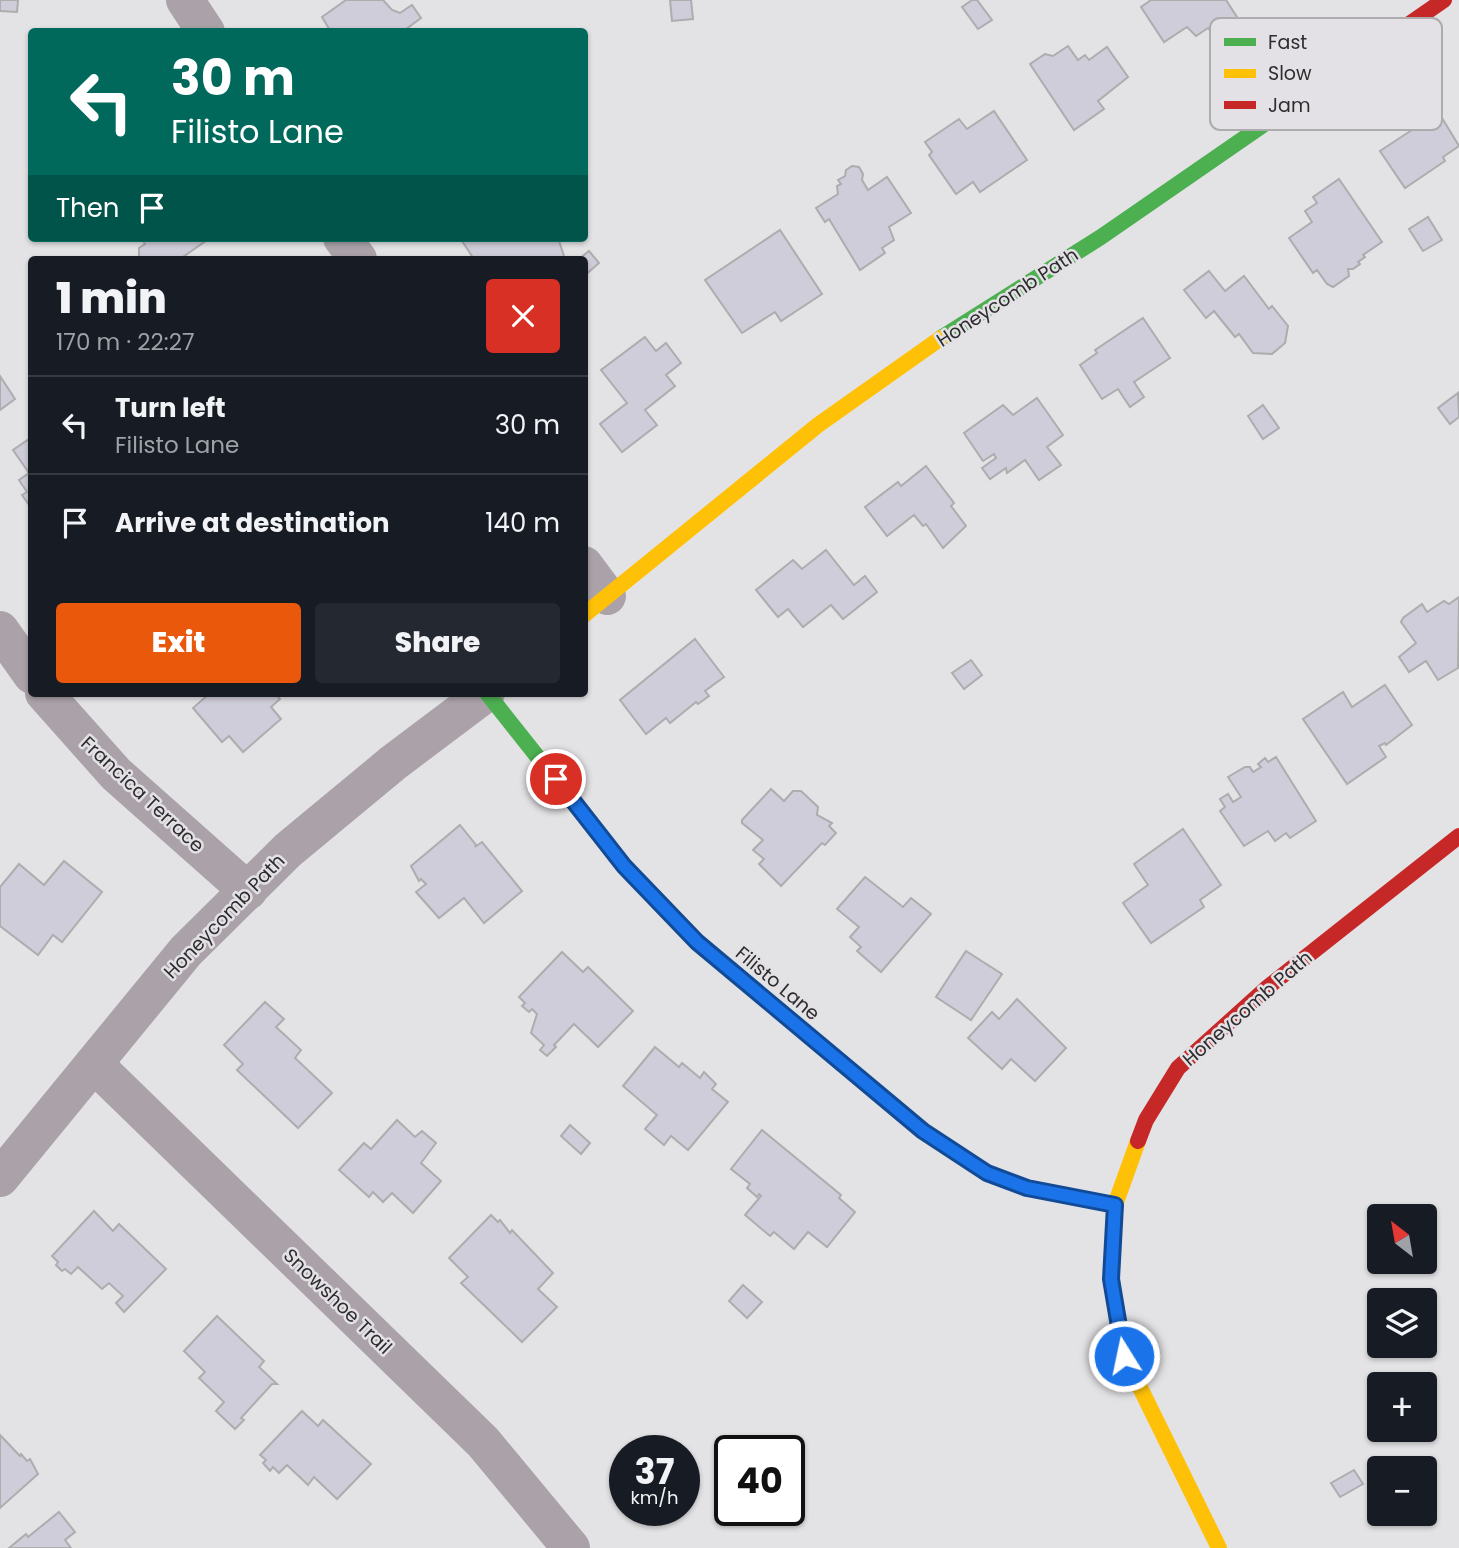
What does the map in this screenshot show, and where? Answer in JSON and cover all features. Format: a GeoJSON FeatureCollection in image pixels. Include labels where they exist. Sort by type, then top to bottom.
{"type":"FeatureCollection","features":[{"type":"Feature","properties":{"kind":"street"},"geometry":{"type":"LineString","coordinates":[[185,0],[203,28]]}},
{"type":"Feature","properties":{"kind":"street","name":"Honeycomb Path"},"geometry":{"type":"LineString","coordinates":[[1418,18],[1444,0]]}},
{"type":"Feature","properties":{"kind":"street","name":"Honeycomb Path"},"geometry":{"type":"LineString","coordinates":[[596,605],[818,425],[969,319],[1101,237],[1256,130]]}},
{"type":"Feature","properties":{"kind":"street"},"geometry":{"type":"LineString","coordinates":[[345,242],[356,256]]}},
{"type":"Feature","properties":{"kind":"street"},"geometry":{"type":"LineString","coordinates":[[588,578],[596,605]]}},
{"type":"Feature","properties":{"kind":"street"},"geometry":{"type":"LineString","coordinates":[[0,630],[28,669]]}},
{"type":"Feature","properties":{"kind":"street","name":"Francica Terrace"},"geometry":{"type":"LineString","coordinates":[[48,697],[116,774],[248,891]]}},
{"type":"Feature","properties":{"kind":"street","name":"Honeycomb Path"},"geometry":{"type":"LineString","coordinates":[[0,1178],[186,951],[288,850],[393,763],[481,697]]}},
{"type":"Feature","properties":{"kind":"street","name":"Filisto Lane"},"geometry":{"type":"LineString","coordinates":[[489,697],[624,866],[697,942],[923,1131],[987,1173],[1027,1188],[1115,1205]]}},
{"type":"Feature","properties":{"kind":"street","name":"Honeycomb Path"},"geometry":{"type":"LineString","coordinates":[[1219,1548],[1124,1356],[1111,1279],[1115,1205],[1146,1120],[1178,1068],[1268,987],[1459,836]]}},
{"type":"Feature","properties":{"kind":"street","name":"Snowshoe Trail"},"geometry":{"type":"LineString","coordinates":[[94,1064],[483,1442],[570,1548]]}},
{"type":"Feature","properties":{"kind":"building"},"geometry":{"type":"Polygon","coordinates":[[[0,0],[18,0],[17,12],[0,11],[0,0]]]}},
{"type":"Feature","properties":{"kind":"building"},"geometry":{"type":"Polygon","coordinates":[[[346,0],[383,0],[392,10],[400,13],[412,5],[421,18],[407,28],[329,28],[322,17],[346,0]]]}},
{"type":"Feature","properties":{"kind":"building"},"geometry":{"type":"Polygon","coordinates":[[[670,0],[691,0],[693,19],[672,21],[670,0]]]}},
{"type":"Feature","properties":{"kind":"building"},"geometry":{"type":"Polygon","coordinates":[[[972,0],[977,0],[992,20],[978,29],[962,7],[972,0]]]}},
{"type":"Feature","properties":{"kind":"building"},"geometry":{"type":"Polygon","coordinates":[[[1151,0],[1226,0],[1237,17],[1210,18],[1210,30],[1208,28],[1196,36],[1187,27],[1164,42],[1141,7],[1151,0]]]}},
{"type":"Feature","properties":{"kind":"building"},"geometry":{"type":"Polygon","coordinates":[[[1068,46],[1078,60],[1085,55],[1089,60],[1107,47],[1128,77],[1098,101],[1104,109],[1074,130],[1030,64],[1045,54],[1053,56],[1068,46]]]}},
{"type":"Feature","properties":{"kind":"building"},"geometry":{"type":"Polygon","coordinates":[[[994,111],[1027,160],[980,192],[973,182],[956,194],[929,155],[932,152],[925,142],[959,119],[967,129],[994,111]]]}},
{"type":"Feature","properties":{"kind":"building"},"geometry":{"type":"Polygon","coordinates":[[[1442,118],[1459,146],[1443,157],[1445,161],[1405,188],[1380,151],[1412,130],[1442,130],[1442,118]]]}},
{"type":"Feature","properties":{"kind":"building"},"geometry":{"type":"Polygon","coordinates":[[[852,166],[859,167],[868,190],[887,177],[911,213],[889,227],[894,240],[882,248],[885,253],[860,270],[829,219],[825,222],[816,208],[838,194],[837,186],[841,184],[838,180],[845,176],[846,170],[852,166]]]}},
{"type":"Feature","properties":{"kind":"building"},"geometry":{"type":"Polygon","coordinates":[[[1339,179],[1382,242],[1363,255],[1365,257],[1358,262],[1360,264],[1348,269],[1349,276],[1333,287],[1327,284],[1317,270],[1313,273],[1289,238],[1312,222],[1305,211],[1317,203],[1313,197],[1339,179]]]}},
{"type":"Feature","properties":{"kind":"building"},"geometry":{"type":"Polygon","coordinates":[[[1428,217],[1442,240],[1423,251],[1409,229],[1428,217]]]}},
{"type":"Feature","properties":{"kind":"building"},"geometry":{"type":"Polygon","coordinates":[[[780,230],[822,294],[781,321],[775,312],[742,333],[705,280],[780,230]]]}},
{"type":"Feature","properties":{"kind":"building"},"geometry":{"type":"Polygon","coordinates":[[[144,242],[204,242],[184,256],[139,256],[139,248],[145,244],[144,242]]]}},
{"type":"Feature","properties":{"kind":"building"},"geometry":{"type":"Polygon","coordinates":[[[463,242],[559,242],[564,256],[472,256],[463,242]]]}},
{"type":"Feature","properties":{"kind":"building"},"geometry":{"type":"Polygon","coordinates":[[[589,251],[599,263],[588,273],[588,256],[583,256],[589,251]]]}},
{"type":"Feature","properties":{"kind":"building"},"geometry":{"type":"Polygon","coordinates":[[[1209,271],[1225,291],[1244,276],[1269,309],[1272,306],[1288,326],[1285,343],[1272,354],[1253,353],[1239,334],[1235,337],[1214,311],[1206,318],[1184,290],[1209,271]]]}},
{"type":"Feature","properties":{"kind":"building"},"geometry":{"type":"Polygon","coordinates":[[[1143,318],[1170,358],[1134,382],[1144,397],[1130,407],[1118,389],[1102,399],[1080,365],[1097,353],[1095,350],[1143,318]]]}},
{"type":"Feature","properties":{"kind":"building"},"geometry":{"type":"Polygon","coordinates":[[[645,337],[656,351],[666,343],[681,363],[666,375],[675,386],[645,410],[657,425],[622,452],[600,424],[627,403],[601,370],[645,337]]]}},
{"type":"Feature","properties":{"kind":"building"},"geometry":{"type":"Polygon","coordinates":[[[0,376],[15,399],[0,410],[0,376]]]}},
{"type":"Feature","properties":{"kind":"building"},"geometry":{"type":"Polygon","coordinates":[[[1458,393],[1459,417],[1450,424],[1438,408],[1458,393]]]}},
{"type":"Feature","properties":{"kind":"building"},"geometry":{"type":"Polygon","coordinates":[[[1037,398],[1063,435],[1047,447],[1061,465],[1039,480],[1025,460],[1007,473],[1006,468],[990,479],[982,468],[996,458],[994,454],[983,461],[964,433],[1003,405],[1013,415],[1037,398]]]}},
{"type":"Feature","properties":{"kind":"building"},"geometry":{"type":"Polygon","coordinates":[[[1263,405],[1279,428],[1263,439],[1248,416],[1263,405]]]}},
{"type":"Feature","properties":{"kind":"building"},"geometry":{"type":"Polygon","coordinates":[[[28,440],[28,472],[13,450],[28,440]]]}},
{"type":"Feature","properties":{"kind":"building"},"geometry":{"type":"Polygon","coordinates":[[[926,466],[954,503],[951,506],[966,526],[943,548],[926,524],[923,526],[914,515],[887,536],[865,507],[898,482],[901,486],[926,466]]]}},
{"type":"Feature","properties":{"kind":"building"},"geometry":{"type":"Polygon","coordinates":[[[28,474],[28,503],[22,495],[27,492],[19,480],[28,474]]]}},
{"type":"Feature","properties":{"kind":"building"},"geometry":{"type":"Polygon","coordinates":[[[826,550],[854,585],[865,576],[877,592],[843,619],[831,605],[803,627],[788,609],[778,617],[756,590],[793,560],[802,569],[826,550]]]}},
{"type":"Feature","properties":{"kind":"building"},"geometry":{"type":"Polygon","coordinates":[[[1459,597],[1458,668],[1438,680],[1426,661],[1409,672],[1399,657],[1416,643],[1401,622],[1403,618],[1422,604],[1427,612],[1444,601],[1449,604],[1459,597]]]}},
{"type":"Feature","properties":{"kind":"building"},"geometry":{"type":"Polygon","coordinates":[[[695,639],[724,677],[705,691],[709,696],[698,704],[696,702],[670,723],[666,718],[646,734],[620,700],[695,639]]]}},
{"type":"Feature","properties":{"kind":"building"},"geometry":{"type":"Polygon","coordinates":[[[971,660],[982,675],[964,689],[952,673],[971,660]]]}},
{"type":"Feature","properties":{"kind":"building"},"geometry":{"type":"Polygon","coordinates":[[[1385,685],[1412,725],[1386,745],[1385,743],[1379,746],[1386,757],[1347,784],[1303,719],[1343,692],[1352,707],[1385,685]]]}},
{"type":"Feature","properties":{"kind":"building"},"geometry":{"type":"Polygon","coordinates":[[[205,697],[278,697],[280,699],[271,707],[281,719],[243,752],[229,736],[222,742],[193,708],[205,697]]]}},
{"type":"Feature","properties":{"kind":"building"},"geometry":{"type":"Polygon","coordinates":[[[1276,757],[1316,821],[1290,838],[1286,833],[1275,841],[1268,831],[1244,846],[1220,811],[1225,807],[1220,799],[1228,794],[1233,802],[1241,797],[1228,777],[1245,767],[1250,767],[1253,772],[1261,767],[1258,764],[1265,758],[1268,762],[1276,757]]]}},
{"type":"Feature","properties":{"kind":"building"},"geometry":{"type":"Polygon","coordinates":[[[771,789],[784,801],[793,791],[801,791],[818,807],[817,815],[832,823],[829,826],[836,833],[825,845],[822,843],[781,886],[759,864],[764,859],[753,850],[763,840],[742,823],[771,789]]]}},
{"type":"Feature","properties":{"kind":"building"},"geometry":{"type":"Polygon","coordinates":[[[460,825],[475,847],[482,842],[522,891],[484,923],[464,898],[439,918],[416,892],[426,884],[421,879],[419,881],[411,866],[460,825]]]}},
{"type":"Feature","properties":{"kind":"building"},"geometry":{"type":"Polygon","coordinates":[[[1183,829],[1221,885],[1200,900],[1204,907],[1151,943],[1123,903],[1148,885],[1134,864],[1183,829]]]}},
{"type":"Feature","properties":{"kind":"building"},"geometry":{"type":"Polygon","coordinates":[[[64,861],[102,892],[62,942],[53,935],[38,955],[0,926],[0,887],[19,864],[44,885],[64,861]]]}},
{"type":"Feature","properties":{"kind":"building"},"geometry":{"type":"Polygon","coordinates":[[[865,877],[903,907],[911,898],[931,914],[881,972],[857,951],[861,947],[850,937],[859,927],[837,909],[865,877]]]}},
{"type":"Feature","properties":{"kind":"building"},"geometry":{"type":"Polygon","coordinates":[[[966,951],[1002,974],[971,1020],[936,997],[966,951]]]}},
{"type":"Feature","properties":{"kind":"building"},"geometry":{"type":"Polygon","coordinates":[[[562,952],[583,972],[588,967],[633,1011],[598,1047],[574,1024],[547,1056],[540,1050],[544,1045],[531,1033],[537,1014],[522,1006],[525,1003],[519,997],[562,952]]]}},
{"type":"Feature","properties":{"kind":"building"},"geometry":{"type":"Polygon","coordinates":[[[1017,999],[1066,1048],[1035,1081],[1011,1059],[1002,1069],[968,1038],[992,1012],[999,1019],[1017,999]]]}},
{"type":"Feature","properties":{"kind":"building"},"geometry":{"type":"Polygon","coordinates":[[[265,1002],[284,1019],[276,1027],[301,1050],[295,1058],[332,1093],[298,1128],[237,1070],[243,1064],[224,1045],[265,1002]]]}},
{"type":"Feature","properties":{"kind":"building"},"geometry":{"type":"Polygon","coordinates":[[[655,1047],[679,1067],[682,1063],[700,1078],[704,1072],[716,1084],[712,1089],[728,1102],[688,1150],[671,1136],[664,1145],[645,1129],[657,1115],[623,1086],[655,1047]]]}},
{"type":"Feature","properties":{"kind":"building"},"geometry":{"type":"Polygon","coordinates":[[[397,1120],[415,1137],[422,1131],[436,1143],[421,1163],[441,1181],[413,1213],[392,1193],[383,1202],[373,1192],[369,1197],[339,1170],[364,1143],[371,1149],[397,1120]]]}},
{"type":"Feature","properties":{"kind":"building"},"geometry":{"type":"Polygon","coordinates":[[[570,1125],[590,1143],[581,1154],[561,1136],[570,1125]]]}},
{"type":"Feature","properties":{"kind":"building"},"geometry":{"type":"Polygon","coordinates":[[[762,1130],[841,1195],[839,1198],[855,1212],[827,1247],[808,1232],[794,1249],[774,1232],[770,1236],[745,1215],[761,1196],[759,1194],[757,1197],[747,1188],[750,1184],[731,1169],[762,1130]]]}},
{"type":"Feature","properties":{"kind":"building"},"geometry":{"type":"Polygon","coordinates":[[[94,1211],[113,1231],[119,1224],[166,1269],[124,1312],[116,1303],[123,1296],[109,1283],[102,1289],[78,1267],[71,1274],[65,1269],[62,1271],[52,1256],[94,1211]]]}},
{"type":"Feature","properties":{"kind":"building"},"geometry":{"type":"Polygon","coordinates":[[[491,1215],[498,1222],[500,1220],[510,1233],[512,1230],[553,1273],[538,1289],[557,1307],[522,1342],[461,1283],[468,1277],[449,1258],[491,1215]]]}},
{"type":"Feature","properties":{"kind":"building"},"geometry":{"type":"Polygon","coordinates":[[[743,1285],[762,1302],[747,1318],[729,1301],[743,1285]]]}},
{"type":"Feature","properties":{"kind":"building"},"geometry":{"type":"Polygon","coordinates":[[[217,1316],[264,1361],[259,1367],[277,1384],[272,1384],[241,1418],[244,1420],[235,1429],[216,1411],[224,1402],[199,1378],[205,1372],[184,1351],[217,1316]]]}},
{"type":"Feature","properties":{"kind":"building"},"geometry":{"type":"Polygon","coordinates":[[[302,1411],[318,1426],[323,1420],[371,1464],[337,1499],[314,1477],[308,1485],[287,1465],[279,1473],[273,1467],[270,1471],[263,1463],[266,1460],[260,1455],[302,1411]]]}},
{"type":"Feature","properties":{"kind":"building"},"geometry":{"type":"Polygon","coordinates":[[[0,1435],[20,1456],[21,1454],[27,1461],[30,1459],[38,1474],[0,1508],[0,1435]]]}},
{"type":"Feature","properties":{"kind":"building"},"geometry":{"type":"Polygon","coordinates":[[[1354,1470],[1363,1484],[1340,1497],[1331,1483],[1354,1470]]]}},
{"type":"Feature","properties":{"kind":"building"},"geometry":{"type":"Polygon","coordinates":[[[59,1512],[75,1532],[65,1540],[71,1548],[9,1548],[26,1534],[28,1537],[59,1512]]]}},
{"type":"Feature","properties":{"kind":"traffic: fast"},"geometry":{"type":"LineString","coordinates":[[941,338],[1101,237],[1256,130]]}},
{"type":"Feature","properties":{"kind":"traffic: fast"},"geometry":{"type":"LineString","coordinates":[[490,697],[624,866],[682,926]]}},
{"type":"Feature","properties":{"kind":"traffic: slow"},"geometry":{"type":"LineString","coordinates":[[588,612],[818,425],[941,338]]}},
{"type":"Feature","properties":{"kind":"traffic: slow"},"geometry":{"type":"LineString","coordinates":[[1138,1141],[1115,1205],[1111,1279],[1124,1355],[1219,1548]]}},
{"type":"Feature","properties":{"kind":"traffic: jam"},"geometry":{"type":"LineString","coordinates":[[1418,18],[1444,0]]}},
{"type":"Feature","properties":{"kind":"traffic: jam"},"geometry":{"type":"LineString","coordinates":[[1138,1141],[1146,1120],[1178,1068],[1268,987],[1459,836]]}},
{"type":"Feature","properties":{"kind":"traffic: jam"},"geometry":{"type":"LineString","coordinates":[[682,926],[697,942],[923,1131],[987,1173],[1027,1188],[1115,1205]]}},
{"type":"Feature","properties":{"kind":"route"},"geometry":{"type":"LineString","coordinates":[[556,779],[624,866],[697,942],[923,1131],[987,1173],[1027,1188],[1115,1205],[1111,1279],[1124,1356]]}}]}
